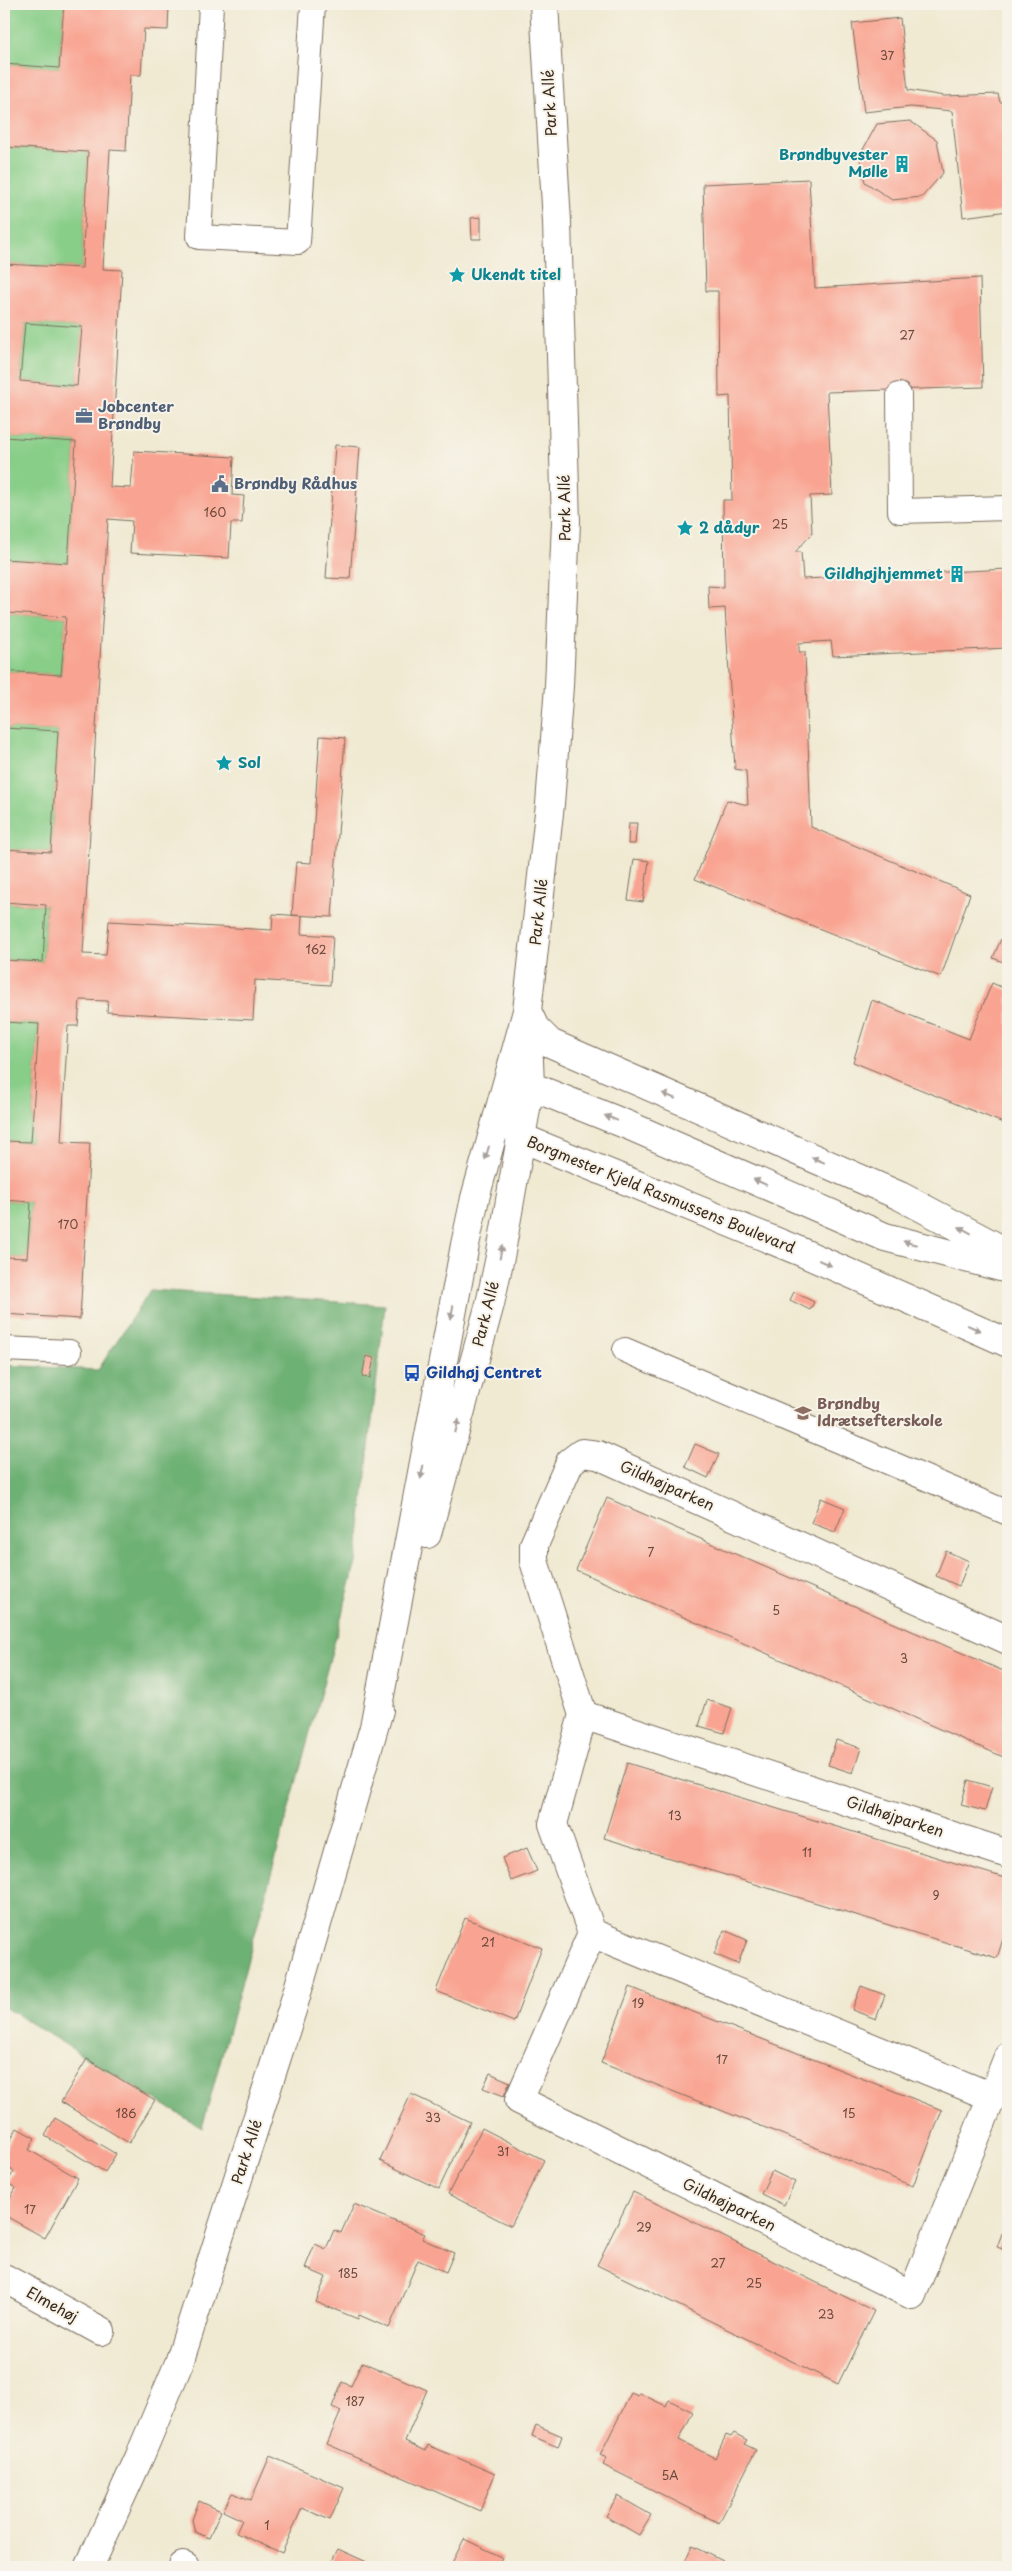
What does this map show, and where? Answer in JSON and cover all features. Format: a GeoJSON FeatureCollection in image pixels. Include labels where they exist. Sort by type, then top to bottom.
{"type":"FeatureCollection","features":[{"type":"Feature","properties":{"kind":"street","name":"Park Allé"},"geometry":{"type":"LineString","coordinates":[[89,2567],[139,2458],[178,2362],[292,2010],[374,1727],[490,1304],[522,1138],[530,1086],[527,1011],[550,804],[559,686],[566,540],[557,222],[544,4]]}},
{"type":"Feature","properties":{"kind":"street","name":"Park Allé"},"geometry":{"type":"LineString","coordinates":[[374,1727],[465,1245],[500,1106],[527,1011]]}},
{"type":"Feature","properties":{"kind":"street"},"geometry":{"type":"LineString","coordinates":[[527,1011],[535,1028],[550,1043],[900,1196],[1008,1253]]}},
{"type":"Feature","properties":{"kind":"street"},"geometry":{"type":"LineString","coordinates":[[500,1106],[530,1086],[630,1126],[885,1237],[1008,1269]]}},
{"type":"Feature","properties":{"kind":"street","name":"Borgmester Kjeld Rasmussens Boulevard"},"geometry":{"type":"LineString","coordinates":[[500,1106],[522,1138],[799,1251],[1008,1343]]}},
{"type":"Feature","properties":{"kind":"street","name":"Gildhøjparken"},"geometry":{"type":"LineString","coordinates":[[1008,1640],[598,1455],[582,1453],[570,1462],[534,1546],[534,1561],[583,1715],[1008,1854]]}},
{"type":"Feature","properties":{"kind":"street"},"geometry":{"type":"LineString","coordinates":[[583,1715],[553,1824],[592,1933],[992,2097]]}},
{"type":"Feature","properties":{"kind":"street","name":"Gildhøjparken"},"geometry":{"type":"LineString","coordinates":[[592,1933],[519,2100],[912,2295],[1008,2058]]}},
{"type":"Feature","properties":{"kind":"street","name":"Elmehøj"},"geometry":{"type":"LineString","coordinates":[[4,2278],[101,2331]]}},
{"type":"Feature","properties":{"kind":"lane"},"geometry":{"type":"LineString","coordinates":[[211,4],[199,237],[298,242],[313,4]]}},
{"type":"Feature","properties":{"kind":"lane"},"geometry":{"type":"LineString","coordinates":[[899,395],[900,511],[1008,508]]}},
{"type":"Feature","properties":{"kind":"lane"},"geometry":{"type":"LineString","coordinates":[[4,1349],[69,1352]]}},
{"type":"Feature","properties":{"kind":"lane"},"geometry":{"type":"LineString","coordinates":[[625,1350],[1008,1513]]}},
{"type":"Feature","properties":{"kind":"green space"},"geometry":{"type":"Polygon","coordinates":[[[4,4],[64,4],[59,68],[4,64],[4,4]]]}},
{"type":"Feature","properties":{"kind":"green space"},"geometry":{"type":"Polygon","coordinates":[[[4,147],[88,152],[82,268],[4,264],[4,147]]]}},
{"type":"Feature","properties":{"kind":"green space"},"geometry":{"type":"Polygon","coordinates":[[[25,323],[82,327],[77,386],[20,381],[25,323]]]}},
{"type":"Feature","properties":{"kind":"green space"},"geometry":{"type":"Polygon","coordinates":[[[4,437],[76,442],[68,563],[4,559],[4,437]]]}},
{"type":"Feature","properties":{"kind":"green space"},"geometry":{"type":"Polygon","coordinates":[[[8,613],[66,617],[61,675],[4,671],[8,613]]]}},
{"type":"Feature","properties":{"kind":"green space"},"geometry":{"type":"Polygon","coordinates":[[[4,728],[58,731],[51,852],[4,849],[4,728]]]}},
{"type":"Feature","properties":{"kind":"green space"},"geometry":{"type":"Polygon","coordinates":[[[4,903],[46,905],[43,962],[4,960],[4,903]]]}},
{"type":"Feature","properties":{"kind":"green space"},"geometry":{"type":"Polygon","coordinates":[[[4,1022],[39,1024],[31,1142],[4,1141],[4,1022]]]}},
{"type":"Feature","properties":{"kind":"green space"},"geometry":{"type":"Polygon","coordinates":[[[4,1200],[31,1202],[27,1258],[4,1257],[4,1200]]]}},
{"type":"Feature","properties":{"kind":"green space"},"geometry":{"type":"Polygon","coordinates":[[[150,1290],[385,1305],[356,1563],[202,2128],[4,2007],[4,1365],[98,1370],[150,1290]]]}},
{"type":"Feature","properties":{"kind":"building"},"geometry":{"type":"Polygon","coordinates":[[[64,4],[169,4],[168,30],[144,29],[141,75],[130,75],[126,151],[110,150],[103,269],[122,270],[110,487],[131,488],[134,451],[234,457],[232,495],[244,496],[242,523],[231,523],[229,558],[130,553],[132,521],[108,519],[83,954],[106,955],[109,921],[272,930],[273,914],[302,916],[301,934],[333,936],[330,985],[255,980],[253,1020],[107,1012],[108,1001],[80,1000],[78,1026],[68,1026],[61,1142],[90,1143],[80,1319],[4,1314],[4,1257],[27,1258],[31,1202],[4,1200],[4,1141],[31,1142],[39,1024],[4,1022],[4,960],[43,962],[46,905],[4,902],[4,849],[51,852],[58,731],[4,728],[4,671],[61,675],[66,617],[8,613],[4,658],[4,559],[68,563],[76,442],[4,437],[4,264],[82,268],[88,152],[4,147],[4,64],[59,68],[64,4]],[[25,323],[20,381],[77,386],[82,327],[25,323]]]}},
{"type":"Feature","properties":{"kind":"building"},"geometry":{"type":"Polygon","coordinates":[[[900,18],[908,90],[944,96],[998,94],[1000,102],[1008,102],[1008,211],[963,217],[952,111],[911,107],[864,112],[852,23],[900,18]]]}},
{"type":"Feature","properties":{"kind":"building","name":"Brøndbyvester Mølle"},"geometry":{"type":"Polygon","coordinates":[[[910,121],[937,140],[943,173],[922,197],[892,200],[865,182],[860,155],[877,124],[910,121]]]}},
{"type":"Feature","properties":{"kind":"building","name":"Gildhøjhjemmet"},"geometry":{"type":"Polygon","coordinates":[[[809,179],[815,288],[980,278],[983,387],[827,392],[832,495],[810,496],[812,534],[795,552],[801,552],[803,579],[1008,569],[1008,648],[833,656],[831,641],[799,643],[799,652],[805,652],[811,827],[970,894],[941,977],[695,879],[727,800],[748,805],[746,771],[735,769],[725,608],[709,609],[708,586],[724,587],[723,500],[732,500],[730,396],[719,397],[718,291],[706,291],[703,184],[809,179]]]}},
{"type":"Feature","properties":{"kind":"building"},"geometry":{"type":"Polygon","coordinates":[[[481,217],[481,239],[472,239],[471,218],[481,217]]]}},
{"type":"Feature","properties":{"kind":"building"},"geometry":{"type":"Polygon","coordinates":[[[335,445],[360,447],[350,579],[326,578],[335,445]]]}},
{"type":"Feature","properties":{"kind":"building"},"geometry":{"type":"Polygon","coordinates":[[[320,736],[345,738],[332,917],[292,915],[296,862],[311,863],[320,736]]]}},
{"type":"Feature","properties":{"kind":"building"},"geometry":{"type":"Polygon","coordinates":[[[629,823],[637,823],[635,844],[628,844],[629,823]]]}},
{"type":"Feature","properties":{"kind":"building"},"geometry":{"type":"Polygon","coordinates":[[[634,859],[649,861],[643,902],[628,900],[634,859]]]}},
{"type":"Feature","properties":{"kind":"building"},"geometry":{"type":"Polygon","coordinates":[[[1001,939],[1008,942],[1008,964],[993,958],[1001,939]]]}},
{"type":"Feature","properties":{"kind":"building"},"geometry":{"type":"Polygon","coordinates":[[[992,983],[1008,990],[1008,1125],[853,1062],[872,1000],[969,1039],[992,983]]]}},
{"type":"Feature","properties":{"kind":"building"},"geometry":{"type":"Polygon","coordinates":[[[794,1292],[814,1302],[810,1310],[790,1300],[794,1292]]]}},
{"type":"Feature","properties":{"kind":"building"},"geometry":{"type":"Polygon","coordinates":[[[366,1356],[374,1358],[370,1378],[362,1377],[366,1356]]]}},
{"type":"Feature","properties":{"kind":"building"},"geometry":{"type":"Polygon","coordinates":[[[695,1444],[719,1454],[708,1478],[685,1467],[695,1444]]]}},
{"type":"Feature","properties":{"kind":"building"},"geometry":{"type":"Polygon","coordinates":[[[607,1498],[1008,1673],[1008,1759],[576,1570],[607,1498]]]}},
{"type":"Feature","properties":{"kind":"building"},"geometry":{"type":"Polygon","coordinates":[[[821,1498],[845,1508],[835,1532],[811,1523],[821,1498]]]}},
{"type":"Feature","properties":{"kind":"building"},"geometry":{"type":"Polygon","coordinates":[[[946,1551],[969,1561],[959,1586],[936,1576],[946,1551]]]}},
{"type":"Feature","properties":{"kind":"building"},"geometry":{"type":"Polygon","coordinates":[[[707,1700],[732,1708],[724,1733],[699,1726],[707,1700]]]}},
{"type":"Feature","properties":{"kind":"building"},"geometry":{"type":"Polygon","coordinates":[[[836,1740],[861,1748],[853,1773],[828,1765],[836,1740]]]}},
{"type":"Feature","properties":{"kind":"building"},"geometry":{"type":"Polygon","coordinates":[[[627,1763],[1008,1879],[1008,1923],[997,1958],[604,1838],[627,1763]]]}},
{"type":"Feature","properties":{"kind":"building"},"geometry":{"type":"Polygon","coordinates":[[[968,1780],[992,1787],[985,1811],[961,1805],[968,1780]]]}},
{"type":"Feature","properties":{"kind":"building"},"geometry":{"type":"Polygon","coordinates":[[[527,1848],[537,1871],[511,1881],[502,1858],[527,1848]]]}},
{"type":"Feature","properties":{"kind":"building"},"geometry":{"type":"Polygon","coordinates":[[[465,1918],[542,1948],[514,2022],[436,1991],[465,1918]]]}},
{"type":"Feature","properties":{"kind":"building"},"geometry":{"type":"Polygon","coordinates":[[[724,1930],[747,1940],[738,1964],[714,1954],[724,1930]]]}},
{"type":"Feature","properties":{"kind":"building"},"geometry":{"type":"Polygon","coordinates":[[[861,1986],[885,1995],[876,2019],[852,2010],[861,1986]]]}},
{"type":"Feature","properties":{"kind":"building"},"geometry":{"type":"Polygon","coordinates":[[[630,1987],[942,2110],[913,2186],[601,2063],[630,1987]]]}},
{"type":"Feature","properties":{"kind":"building"},"geometry":{"type":"Polygon","coordinates":[[[87,2059],[155,2100],[129,2143],[61,2102],[87,2059]]]}},
{"type":"Feature","properties":{"kind":"building"},"geometry":{"type":"Polygon","coordinates":[[[490,2073],[510,2082],[504,2096],[483,2088],[490,2073]]]}},
{"type":"Feature","properties":{"kind":"building"},"geometry":{"type":"Polygon","coordinates":[[[411,2094],[470,2122],[439,2189],[380,2161],[411,2094]]]}},
{"type":"Feature","properties":{"kind":"building"},"geometry":{"type":"Polygon","coordinates":[[[55,2118],[116,2154],[105,2172],[45,2136],[55,2118]]]}},
{"type":"Feature","properties":{"kind":"building"},"geometry":{"type":"Polygon","coordinates":[[[17,2128],[35,2138],[29,2150],[78,2178],[45,2238],[4,2215],[4,2209],[16,2188],[7,2183],[14,2171],[4,2165],[4,2152],[17,2128]]]}},
{"type":"Feature","properties":{"kind":"building"},"geometry":{"type":"Polygon","coordinates":[[[482,2128],[544,2160],[511,2226],[448,2194],[482,2128]]]}},
{"type":"Feature","properties":{"kind":"building"},"geometry":{"type":"Polygon","coordinates":[[[772,2171],[795,2182],[784,2205],[761,2194],[772,2171]]]}},
{"type":"Feature","properties":{"kind":"building"},"geometry":{"type":"Polygon","coordinates":[[[633,2192],[874,2311],[838,2384],[597,2265],[633,2192]]]}},
{"type":"Feature","properties":{"kind":"building"},"geometry":{"type":"Polygon","coordinates":[[[354,2204],[425,2234],[422,2239],[454,2253],[446,2272],[418,2260],[389,2328],[359,2315],[358,2319],[316,2302],[326,2277],[305,2268],[315,2244],[326,2249],[334,2230],[341,2233],[354,2204]]]}},
{"type":"Feature","properties":{"kind":"building"},"geometry":{"type":"Polygon","coordinates":[[[1008,2217],[1008,2251],[997,2247],[1008,2217]]]}},
{"type":"Feature","properties":{"kind":"building"},"geometry":{"type":"Polygon","coordinates":[[[362,2362],[427,2390],[405,2441],[426,2451],[428,2445],[495,2474],[480,2511],[327,2444],[341,2411],[332,2407],[342,2382],[351,2386],[362,2362]]]}},
{"type":"Feature","properties":{"kind":"building"},"geometry":{"type":"Polygon","coordinates":[[[631,2393],[638,2396],[639,2393],[666,2406],[669,2400],[693,2412],[679,2440],[715,2458],[726,2435],[731,2437],[734,2433],[747,2440],[744,2444],[756,2450],[719,2523],[603,2465],[607,2458],[600,2455],[631,2393]]]}},
{"type":"Feature","properties":{"kind":"building"},"geometry":{"type":"Polygon","coordinates":[[[536,2425],[562,2436],[558,2447],[532,2436],[536,2425]]]}},
{"type":"Feature","properties":{"kind":"building"},"geometry":{"type":"Polygon","coordinates":[[[270,2456],[344,2488],[330,2520],[302,2508],[282,2553],[236,2533],[242,2520],[223,2511],[232,2493],[251,2500],[270,2456]]]}},
{"type":"Feature","properties":{"kind":"building"},"geometry":{"type":"Polygon","coordinates":[[[618,2496],[651,2515],[639,2535],[606,2516],[618,2496]]]}},
{"type":"Feature","properties":{"kind":"building"},"geometry":{"type":"Polygon","coordinates":[[[199,2501],[221,2511],[209,2538],[195,2532],[192,2520],[199,2501]]]}},
{"type":"Feature","properties":{"kind":"building"},"geometry":{"type":"Polygon","coordinates":[[[464,2539],[502,2557],[499,2563],[507,2567],[450,2567],[464,2539]]]}},
{"type":"Feature","properties":{"kind":"building"},"geometry":{"type":"Polygon","coordinates":[[[692,2546],[734,2567],[676,2567],[679,2560],[684,2563],[692,2546]]]}},
{"type":"Feature","properties":{"kind":"building"},"geometry":{"type":"Polygon","coordinates":[[[338,2549],[369,2563],[367,2567],[329,2567],[338,2549]]]}},
{"type":"Feature","properties":{"kind":"place","name":"Brøndbyvester Mølle"},"geometry":{"type":"Point","coordinates":[902,164]}},
{"type":"Feature","properties":{"kind":"place","name":"Ukendt titel"},"geometry":{"type":"Point","coordinates":[457,275]}},
{"type":"Feature","properties":{"kind":"place","name":"Jobcenter Brøndby"},"geometry":{"type":"Point","coordinates":[84,416]}},
{"type":"Feature","properties":{"kind":"place","name":"Brøndby Rådhus"},"geometry":{"type":"Point","coordinates":[220,484]}},
{"type":"Feature","properties":{"kind":"place","name":"2 dådyr"},"geometry":{"type":"Point","coordinates":[685,528]}},
{"type":"Feature","properties":{"kind":"place","name":"Gildhøjhjemmet"},"geometry":{"type":"Point","coordinates":[957,574]}},
{"type":"Feature","properties":{"kind":"place","name":"Sol"},"geometry":{"type":"Point","coordinates":[224,763]}},
{"type":"Feature","properties":{"kind":"place","name":"Gildhøj Centret"},"geometry":{"type":"Point","coordinates":[412,1373]}},
{"type":"Feature","properties":{"kind":"place","name":"Brøndby Idrætsefterskole"},"geometry":{"type":"Point","coordinates":[803,1413]}}]}
